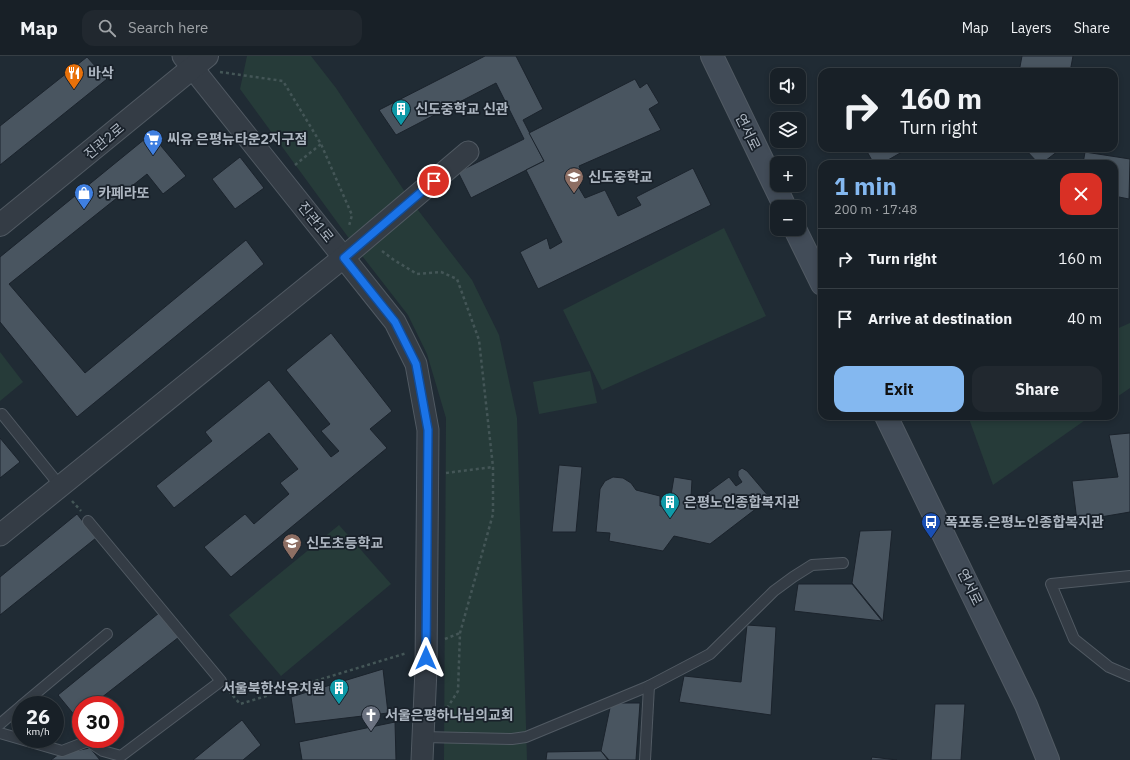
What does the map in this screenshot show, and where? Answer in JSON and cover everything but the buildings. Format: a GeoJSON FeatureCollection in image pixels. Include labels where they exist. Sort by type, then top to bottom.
{"type":"FeatureCollection","features":[{"type":"Feature","properties":{"kind":"main road","name":"연서로"},"geometry":{"type":"LineString","coordinates":[[712,56],[782,200]]}},
{"type":"Feature","properties":{"kind":"main road"},"geometry":{"type":"LineString","coordinates":[[799,236],[818,276]]}},
{"type":"Feature","properties":{"kind":"main road","name":"연서로"},"geometry":{"type":"LineString","coordinates":[[888,420],[1026,705],[1048,760]]}},
{"type":"Feature","properties":{"kind":"street","name":"진관2로"},"geometry":{"type":"LineString","coordinates":[[0,225],[199,62]]}},
{"type":"Feature","properties":{"kind":"street","name":"진관1로"},"geometry":{"type":"LineString","coordinates":[[199,62],[344,258],[395,322],[416,364],[428,430],[426,669],[422,760]]}},
{"type":"Feature","properties":{"kind":"street"},"geometry":{"type":"LineString","coordinates":[[0,535],[65,492],[468,152]]}},
{"type":"Feature","properties":{"kind":"lane"},"geometry":{"type":"LineString","coordinates":[[2,414],[65,492]]}},
{"type":"Feature","properties":{"kind":"lane"},"geometry":{"type":"LineString","coordinates":[[0,733],[62,751],[88,741],[103,751],[121,756],[221,681],[88,521]]}},
{"type":"Feature","properties":{"kind":"lane"},"geometry":{"type":"LineString","coordinates":[[423,737],[512,739],[526,737],[649,686],[710,654],[774,591],[792,577],[812,566],[842,563]]}},
{"type":"Feature","properties":{"kind":"lane"},"geometry":{"type":"LineString","coordinates":[[1130,576],[1051,584],[1074,639],[1109,667],[1130,676]]}},
{"type":"Feature","properties":{"kind":"lane"},"geometry":{"type":"LineString","coordinates":[[34,696],[107,634]]}},
{"type":"Feature","properties":{"kind":"lane"},"geometry":{"type":"LineString","coordinates":[[645,760],[649,686]]}},
{"type":"Feature","properties":{"kind":"lane"},"geometry":{"type":"LineString","coordinates":[[0,724],[12,714]]}},
{"type":"Feature","properties":{"kind":"path"},"geometry":{"type":"LineString","coordinates":[[199,62],[283,81],[322,144],[352,215],[348,228]]}},
{"type":"Feature","properties":{"kind":"path"},"geometry":{"type":"LineString","coordinates":[[290,169],[322,144]]}},
{"type":"Feature","properties":{"kind":"path"},"geometry":{"type":"LineString","coordinates":[[375,252],[382,250],[394,260],[417,274],[441,272],[457,279],[479,340],[492,467],[493,514],[460,633],[458,691],[441,717]]}},
{"type":"Feature","properties":{"kind":"path"},"geometry":{"type":"LineString","coordinates":[[439,473],[492,467]]}},
{"type":"Feature","properties":{"kind":"path"},"geometry":{"type":"LineString","coordinates":[[65,492],[88,521]]}},
{"type":"Feature","properties":{"kind":"path"},"geometry":{"type":"LineString","coordinates":[[439,642],[460,633]]}},
{"type":"Feature","properties":{"kind":"path"},"geometry":{"type":"LineString","coordinates":[[221,681],[240,704],[408,653]]}},
{"type":"Feature","properties":{"kind":"green space"},"geometry":{"type":"Polygon","coordinates":[[[247,56],[311,56],[336,88],[411,201],[472,280],[499,335],[517,418],[527,760],[444,760],[446,418],[427,354],[408,315],[356,248],[240,89],[247,56]]]}},
{"type":"Feature","properties":{"kind":"green space"},"geometry":{"type":"Polygon","coordinates":[[[724,228],[766,316],[602,390],[563,310],[724,228]]]}},
{"type":"Feature","properties":{"kind":"green space"},"geometry":{"type":"Polygon","coordinates":[[[1130,323],[1130,388],[1118,396],[1118,328],[1130,323]]]}},
{"type":"Feature","properties":{"kind":"green space"},"geometry":{"type":"Polygon","coordinates":[[[0,352],[23,382],[0,401],[0,352]]]}},
{"type":"Feature","properties":{"kind":"green space"},"geometry":{"type":"Polygon","coordinates":[[[590,371],[597,403],[539,414],[533,382],[590,371]]]}},
{"type":"Feature","properties":{"kind":"green space"},"geometry":{"type":"Polygon","coordinates":[[[969,420],[1085,420],[993,485],[969,420]]]}},
{"type":"Feature","properties":{"kind":"green space"},"geometry":{"type":"Polygon","coordinates":[[[339,525],[391,584],[281,676],[229,615],[339,525]]]}},
{"type":"Feature","properties":{"kind":"place","name":"바삭"},"geometry":{"type":"Point","coordinates":[74,90]}},
{"type":"Feature","properties":{"kind":"place","name":"신도중학교 신관"},"geometry":{"type":"Point","coordinates":[401,126]}},
{"type":"Feature","properties":{"kind":"place","name":"씨유 은평뉴타운2지구점"},"geometry":{"type":"Point","coordinates":[153,156]}},
{"type":"Feature","properties":{"kind":"place","name":"신도중학교"},"geometry":{"type":"Point","coordinates":[574,194]}},
{"type":"Feature","properties":{"kind":"place","name":"카페라또"},"geometry":{"type":"Point","coordinates":[84,210]}},
{"type":"Feature","properties":{"kind":"place","name":"은평노인종합복지관"},"geometry":{"type":"Point","coordinates":[670,519]}},
{"type":"Feature","properties":{"kind":"place","name":"폭포동.은평노인종합복지관"},"geometry":{"type":"Point","coordinates":[931,539]}},
{"type":"Feature","properties":{"kind":"place","name":"신도초등학교"},"geometry":{"type":"Point","coordinates":[292,560]}},
{"type":"Feature","properties":{"kind":"place","name":"서울북한산유치원"},"geometry":{"type":"Point","coordinates":[339,705]}},
{"type":"Feature","properties":{"kind":"place","name":"서울은평하나님의교회"},"geometry":{"type":"Point","coordinates":[371,732]}},
{"type":"Feature","properties":{"kind":"route"},"geometry":{"type":"LineString","coordinates":[[426,658],[428,430],[416,364],[395,322],[344,258],[434,181]]}}]}
